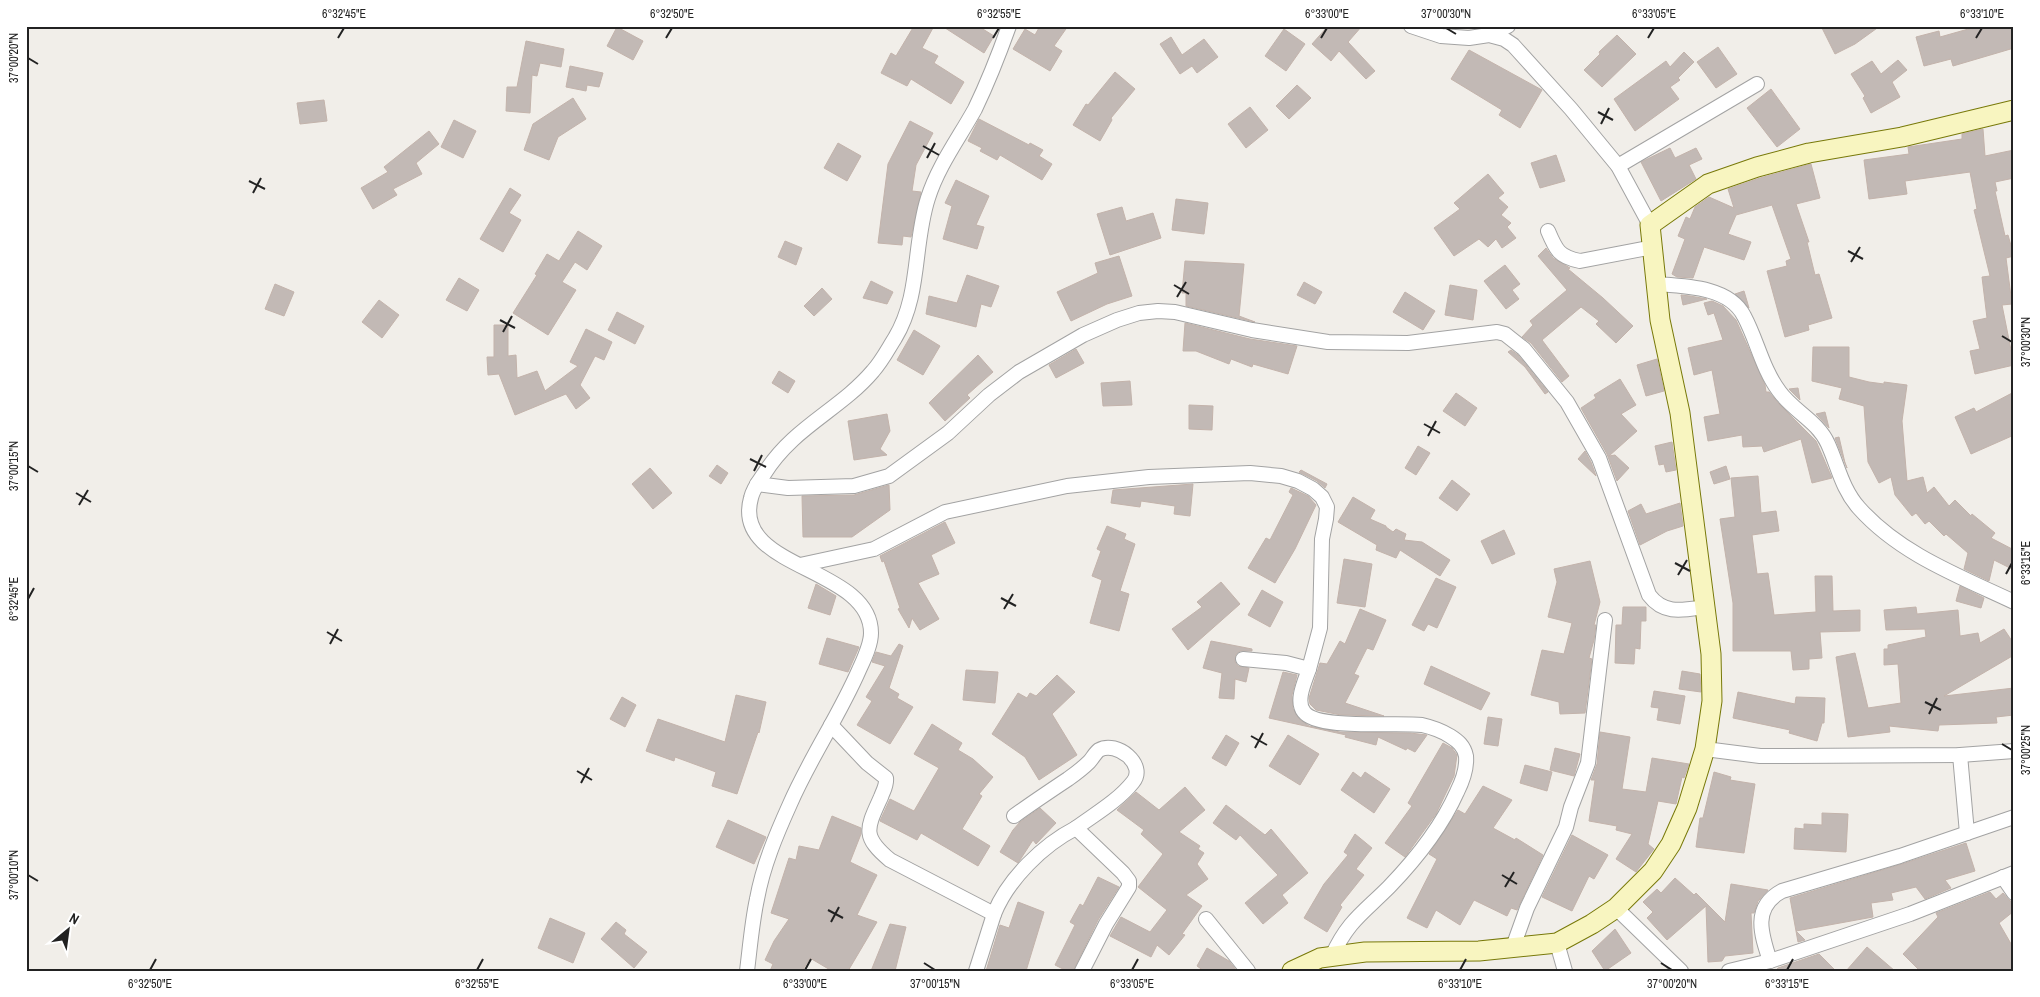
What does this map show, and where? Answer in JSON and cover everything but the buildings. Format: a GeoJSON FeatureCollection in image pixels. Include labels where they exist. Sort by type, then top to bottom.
{"type":"FeatureCollection","features":[{"type":"Feature","properties":{"kind":"street"},"geometry":{"type":"LineString","coordinates":[[747,971],[756,900],[770,850],[792,800],[832,725],[865,656],[871,633],[866,610],[857,599],[845,590],[778,554],[761,539],[751,527],[749,515],[751,498],[757,484],[770,464],[788,442],[855,388],[873,371],[897,334],[908,310],[914,286],[928,197],[938,174],[975,109],[1009,26]]}},
{"type":"Feature","properties":{"kind":"street"},"geometry":{"type":"LineString","coordinates":[[1411,26],[1441,36],[1469,38],[1489,34],[1508,26]]}},
{"type":"Feature","properties":{"kind":"street"},"geometry":{"type":"LineString","coordinates":[[1292,971],[1320,958],[1365,952],[1479,951],[1557,942],[1592,924],[1616,908],[1652,871],[1671,844],[1687,808],[1705,749],[1712,701],[1711,654],[1680,413],[1660,320],[1650,225],[1618,166],[1571,109],[1513,45],[1489,34]]}},
{"type":"Feature","properties":{"kind":"street"},"geometry":{"type":"LineString","coordinates":[[1618,166],[1757,84]]}},
{"type":"Feature","properties":{"kind":"street"},"geometry":{"type":"LineString","coordinates":[[1650,225],[1708,184],[1757,168],[1810,153],[1902,136],[2014,110]]}},
{"type":"Feature","properties":{"kind":"street"},"geometry":{"type":"LineString","coordinates":[[1548,231],[1554,246],[1561,255],[1580,261],[1653,247]]}},
{"type":"Feature","properties":{"kind":"street"},"geometry":{"type":"LineString","coordinates":[[1655,284],[1692,286],[1715,292],[1735,304],[1744,314],[1762,361],[1780,392],[1813,423],[1828,442],[1842,484],[1858,507],[1878,528],[1914,554],[2014,602]]}},
{"type":"Feature","properties":{"kind":"street"},"geometry":{"type":"LineString","coordinates":[[757,484],[788,488],[854,486],[889,476],[948,433],[989,395],[1019,372],[1083,335],[1138,313],[1175,312],[1252,330],[1328,342],[1408,343],[1497,332],[1505,334],[1524,349],[1567,402],[1598,458],[1649,595],[1661,607],[1673,610],[1705,607]]}},
{"type":"Feature","properties":{"kind":"street"},"geometry":{"type":"LineString","coordinates":[[800,565],[874,549],[945,512],[1067,486],[1149,477],[1250,473],[1281,476],[1298,481],[1313,489],[1322,497],[1327,507],[1322,539],[1320,628],[1301,695],[1300,705],[1303,712],[1317,722],[1334,724],[1423,726],[1446,733],[1457,740],[1463,747],[1466,757],[1460,785],[1442,822],[1405,870],[1350,924],[1341,936],[1332,956]]}},
{"type":"Feature","properties":{"kind":"street"},"geometry":{"type":"LineString","coordinates":[[1513,947],[1527,908],[1566,827],[1571,807],[1588,763],[1605,620]]}},
{"type":"Feature","properties":{"kind":"street"},"geometry":{"type":"LineString","coordinates":[[1243,659],[1286,663],[1309,669]]}},
{"type":"Feature","properties":{"kind":"street"},"geometry":{"type":"LineString","coordinates":[[832,725],[868,763],[886,778],[885,788],[869,824],[869,837],[877,850],[890,860],[994,914]]}},
{"type":"Feature","properties":{"kind":"street"},"geometry":{"type":"LineString","coordinates":[[976,971],[994,914],[1019,873],[1046,846],[1110,804],[1134,781],[1137,773],[1136,768],[1131,759],[1119,748],[1111,747],[1099,750],[1089,762],[1068,779],[1014,816]]}},
{"type":"Feature","properties":{"kind":"street"},"geometry":{"type":"LineString","coordinates":[[1705,749],[1760,756],[1960,755],[2014,751]]}},
{"type":"Feature","properties":{"kind":"street"},"geometry":{"type":"LineString","coordinates":[[1960,755],[1967,833]]}},
{"type":"Feature","properties":{"kind":"street"},"geometry":{"type":"LineString","coordinates":[[1770,961],[1761,925],[1762,912],[1771,897],[1782,891],[1900,856],[2014,817]]}},
{"type":"Feature","properties":{"kind":"street"},"geometry":{"type":"LineString","coordinates":[[1076,828],[1122,873],[1129,881],[1130,887],[1106,924],[1082,971]]}},
{"type":"Feature","properties":{"kind":"street"},"geometry":{"type":"LineString","coordinates":[[1729,971],[1770,961],[1910,914],[2008,875],[2014,892]]}},
{"type":"Feature","properties":{"kind":"street"},"geometry":{"type":"LineString","coordinates":[[1616,908],[1681,971]]}},
{"type":"Feature","properties":{"kind":"street"},"geometry":{"type":"LineString","coordinates":[[1206,919],[1248,971]]}},
{"type":"Feature","properties":{"kind":"street"},"geometry":{"type":"LineString","coordinates":[[1557,942],[1565,971]]}}]}
